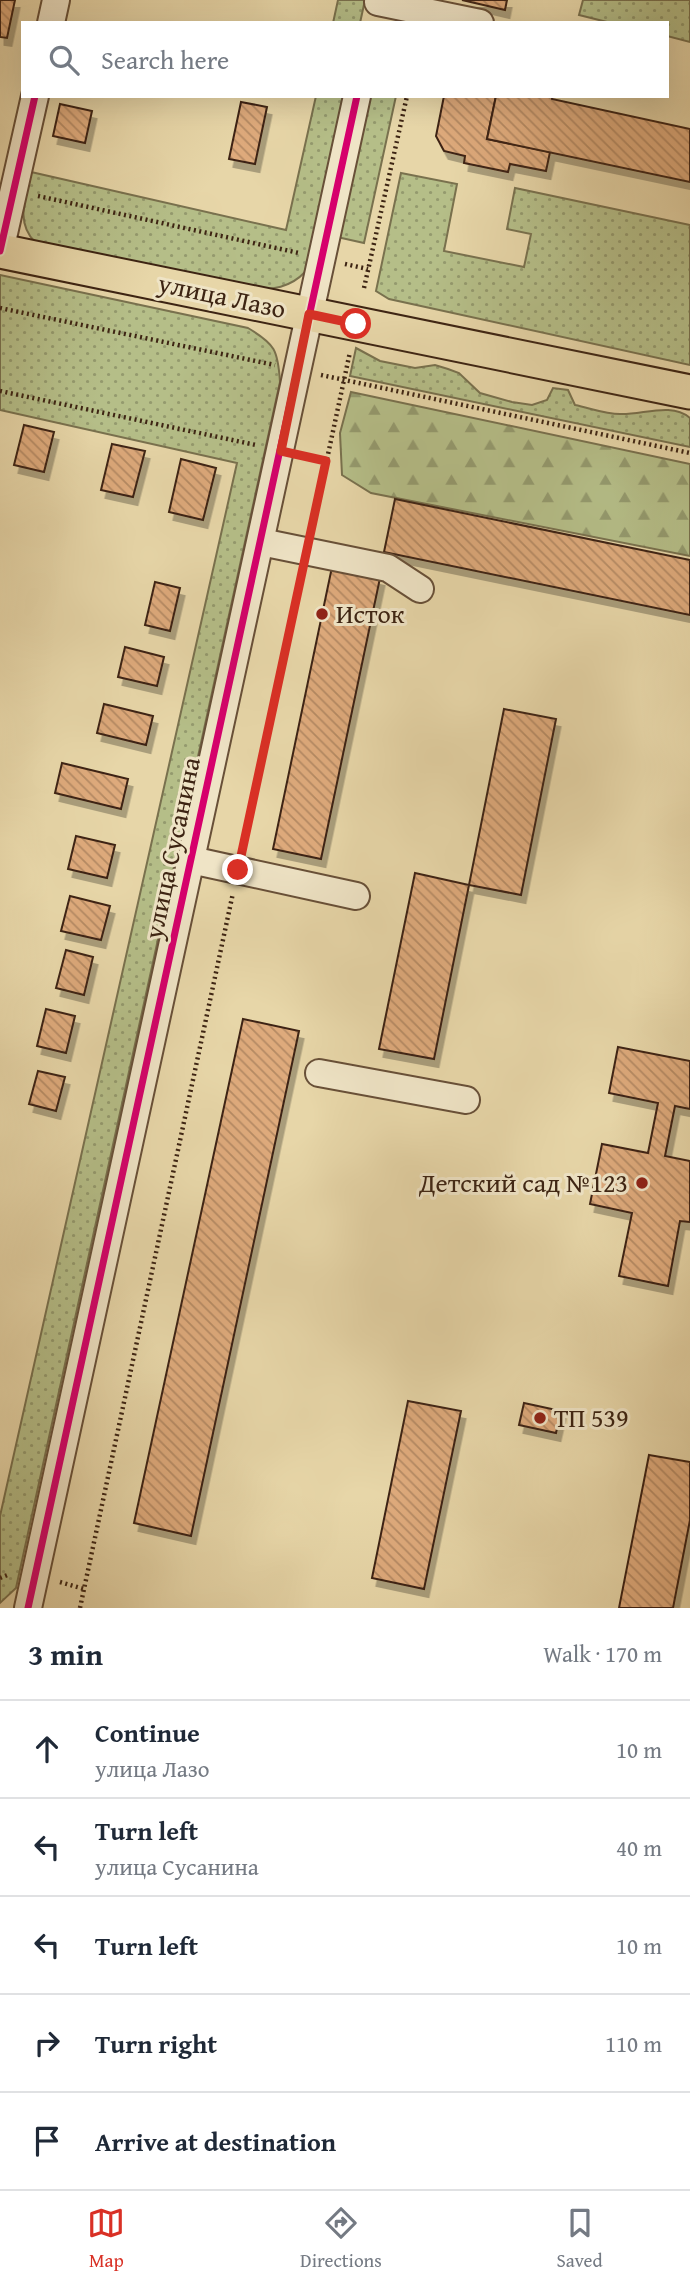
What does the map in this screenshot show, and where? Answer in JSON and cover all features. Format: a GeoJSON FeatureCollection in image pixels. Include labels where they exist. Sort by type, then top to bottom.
{"type":"FeatureCollection","features":[{"type":"Feature","properties":{"kind":"main road","name":"улица Лазо"},"geometry":{"type":"LineString","coordinates":[[0,251],[690,392]]}},
{"type":"Feature","properties":{"kind":"street"},"geometry":{"type":"LineString","coordinates":[[52,21],[57,0]]}},
{"type":"Feature","properties":{"kind":"street"},"geometry":{"type":"LineString","coordinates":[[376,8],[466,21]]}},
{"type":"Feature","properties":{"kind":"street"},"geometry":{"type":"LineString","coordinates":[[0,251],[35,98]]}},
{"type":"Feature","properties":{"kind":"street","name":"улица Сусанина"},"geometry":{"type":"LineString","coordinates":[[28,1608],[357,98]]}},
{"type":"Feature","properties":{"kind":"street"},"geometry":{"type":"LineString","coordinates":[[261,542],[388,568],[421,589]]}},
{"type":"Feature","properties":{"kind":"street"},"geometry":{"type":"LineString","coordinates":[[191,860],[356,895]]}},
{"type":"Feature","properties":{"kind":"street"},"geometry":{"type":"LineString","coordinates":[[319,1073],[466,1100]]}},
{"type":"Feature","properties":{"kind":"path"},"geometry":{"type":"LineString","coordinates":[[364,288],[407,98]]}},
{"type":"Feature","properties":{"kind":"path"},"geometry":{"type":"LineString","coordinates":[[14,191],[368,269]]}},
{"type":"Feature","properties":{"kind":"path"},"geometry":{"type":"LineString","coordinates":[[0,307],[690,453]]}},
{"type":"Feature","properties":{"kind":"path"},"geometry":{"type":"LineString","coordinates":[[80,1608],[350,352]]}},
{"type":"Feature","properties":{"kind":"path"},"geometry":{"type":"LineString","coordinates":[[0,391],[326,461]]}},
{"type":"Feature","properties":{"kind":"path"},"geometry":{"type":"LineString","coordinates":[[0,1578],[16,1572],[83,1589]]}},
{"type":"Feature","properties":{"kind":"green space"},"geometry":{"type":"Polygon","coordinates":[[[338,0],[365,0],[360,21],[333,21],[338,0]]]}},
{"type":"Feature","properties":{"kind":"green space"},"geometry":{"type":"Polygon","coordinates":[[[583,0],[690,0],[690,42],[669,37],[669,21],[603,21],[579,15],[583,0]]]}},
{"type":"Feature","properties":{"kind":"green space"},"geometry":{"type":"Polygon","coordinates":[[[316,98],[344,98],[305,272],[286,285],[250,290],[35,242],[25,226],[24,209],[31,172],[286,230],[316,98]]]}},
{"type":"Feature","properties":{"kind":"green space"},"geometry":{"type":"Polygon","coordinates":[[[368,98],[396,98],[364,243],[337,237],[368,98]]]}},
{"type":"Feature","properties":{"kind":"green space"},"geometry":{"type":"Polygon","coordinates":[[[401,173],[457,184],[444,251],[524,267],[531,234],[507,229],[515,188],[690,225],[690,365],[389,299],[376,291],[401,173]]]}},
{"type":"Feature","properties":{"kind":"green space"},"geometry":{"type":"Polygon","coordinates":[[[0,275],[248,328],[273,349],[278,362],[280,382],[16,1588],[0,1603],[0,1516],[237,463],[0,410],[0,275]]]}},
{"type":"Feature","properties":{"kind":"green space"},"geometry":{"type":"Polygon","coordinates":[[[356,348],[380,361],[415,368],[435,365],[448,369],[459,373],[480,393],[512,402],[532,405],[547,400],[553,388],[568,390],[575,405],[609,413],[666,410],[682,413],[690,418],[690,447],[350,376],[356,348]]]}},
{"type":"Feature","properties":{"kind":"green space"},"geometry":{"type":"Polygon","coordinates":[[[351,392],[690,464],[690,556],[371,493],[342,475],[340,433],[351,392]]]}},
{"type":"Feature","properties":{"kind":"building"},"geometry":{"type":"Polygon","coordinates":[[[0,0],[15,0],[7,38],[0,37],[0,0]]]}},
{"type":"Feature","properties":{"kind":"building"},"geometry":{"type":"Polygon","coordinates":[[[462,0],[507,0],[505,10],[462,0]]]}},
{"type":"Feature","properties":{"kind":"building"},"geometry":{"type":"Polygon","coordinates":[[[444,98],[496,98],[487,139],[550,152],[546,171],[510,164],[508,172],[464,163],[465,156],[444,151],[436,136],[444,98]]]}},
{"type":"Feature","properties":{"kind":"building"},"geometry":{"type":"Polygon","coordinates":[[[496,98],[552,98],[690,129],[690,182],[487,139],[496,98]]]}},
{"type":"Feature","properties":{"kind":"building"},"geometry":{"type":"Polygon","coordinates":[[[241,102],[267,107],[255,164],[229,159],[241,102]]]}},
{"type":"Feature","properties":{"kind":"building"},"geometry":{"type":"Polygon","coordinates":[[[60,104],[92,111],[85,143],[53,136],[60,104]]]}},
{"type":"Feature","properties":{"kind":"building"},"geometry":{"type":"Polygon","coordinates":[[[24,425],[54,432],[44,472],[14,465],[24,425]]]}},
{"type":"Feature","properties":{"kind":"building"},"geometry":{"type":"Polygon","coordinates":[[[112,444],[145,451],[133,497],[101,490],[112,444]]]}},
{"type":"Feature","properties":{"kind":"building"},"geometry":{"type":"Polygon","coordinates":[[[181,459],[216,468],[203,520],[169,512],[181,459]]]}},
{"type":"Feature","properties":{"kind":"building"},"geometry":{"type":"Polygon","coordinates":[[[395,499],[690,560],[690,615],[384,552],[395,499]]]}},
{"type":"Feature","properties":{"kind":"building"},"geometry":{"type":"Polygon","coordinates":[[[332,567],[380,578],[321,859],[273,849],[332,567]]]}},
{"type":"Feature","properties":{"kind":"building"},"geometry":{"type":"Polygon","coordinates":[[[155,582],[180,588],[170,631],[145,625],[155,582]]]}},
{"type":"Feature","properties":{"kind":"building"},"geometry":{"type":"Polygon","coordinates":[[[125,647],[164,657],[157,686],[118,677],[125,647]]]}},
{"type":"Feature","properties":{"kind":"building"},"geometry":{"type":"Polygon","coordinates":[[[104,704],[153,716],[146,745],[97,733],[104,704]]]}},
{"type":"Feature","properties":{"kind":"building"},"geometry":{"type":"Polygon","coordinates":[[[504,709],[556,719],[521,895],[469,885],[504,709]]]}},
{"type":"Feature","properties":{"kind":"building"},"geometry":{"type":"Polygon","coordinates":[[[62,763],[128,779],[121,809],[55,793],[62,763]]]}},
{"type":"Feature","properties":{"kind":"building"},"geometry":{"type":"Polygon","coordinates":[[[76,836],[115,845],[107,878],[68,869],[76,836]]]}},
{"type":"Feature","properties":{"kind":"building"},"geometry":{"type":"Polygon","coordinates":[[[415,873],[469,885],[434,1059],[379,1049],[415,873]]]}},
{"type":"Feature","properties":{"kind":"building"},"geometry":{"type":"Polygon","coordinates":[[[70,896],[110,906],[101,940],[61,931],[70,896]]]}},
{"type":"Feature","properties":{"kind":"building"},"geometry":{"type":"Polygon","coordinates":[[[66,950],[93,957],[84,995],[56,988],[66,950]]]}},
{"type":"Feature","properties":{"kind":"building"},"geometry":{"type":"Polygon","coordinates":[[[46,1009],[75,1016],[66,1053],[37,1046],[46,1009]]]}},
{"type":"Feature","properties":{"kind":"building"},"geometry":{"type":"Polygon","coordinates":[[[243,1019],[299,1031],[191,1536],[134,1523],[243,1019]]]}},
{"type":"Feature","properties":{"kind":"building","name":"Детский сад №123"},"geometry":{"type":"Polygon","coordinates":[[[618,1047],[690,1061],[690,1109],[675,1106],[665,1156],[690,1161],[690,1222],[680,1221],[668,1286],[619,1276],[632,1213],[590,1204],[602,1144],[648,1153],[658,1103],[609,1093],[618,1047]]]}},
{"type":"Feature","properties":{"kind":"building"},"geometry":{"type":"Polygon","coordinates":[[[38,1071],[65,1077],[56,1111],[29,1104],[38,1071]]]}},
{"type":"Feature","properties":{"kind":"building"},"geometry":{"type":"Polygon","coordinates":[[[408,1401],[461,1411],[424,1589],[372,1578],[408,1401]]]}},
{"type":"Feature","properties":{"kind":"building","name":"ТП 539"},"geometry":{"type":"Polygon","coordinates":[[[524,1403],[561,1411],[556,1433],[519,1425],[524,1403]]]}},
{"type":"Feature","properties":{"kind":"building"},"geometry":{"type":"Polygon","coordinates":[[[649,1455],[690,1462],[690,1520],[673,1608],[619,1608],[649,1455]]]}},
{"type":"Feature","properties":{"kind":"cycle path"},"geometry":{"type":"LineString","coordinates":[[0,251],[35,98]]}},
{"type":"Feature","properties":{"kind":"cycle path"},"geometry":{"type":"LineString","coordinates":[[28,1608],[357,98]]}},
{"type":"Feature","properties":{"kind":"place","name":"Исток"},"geometry":{"type":"Point","coordinates":[322,614]}},
{"type":"Feature","properties":{"kind":"place","name":"Детский сад №123"},"geometry":{"type":"Point","coordinates":[642,1183]}},
{"type":"Feature","properties":{"kind":"place","name":"ТП 539"},"geometry":{"type":"Point","coordinates":[540,1418]}},
{"type":"Feature","properties":{"kind":"route"},"geometry":{"type":"LineString","coordinates":[[238,870],[326,461],[281,451],[309,314],[356,324]]}}]}
